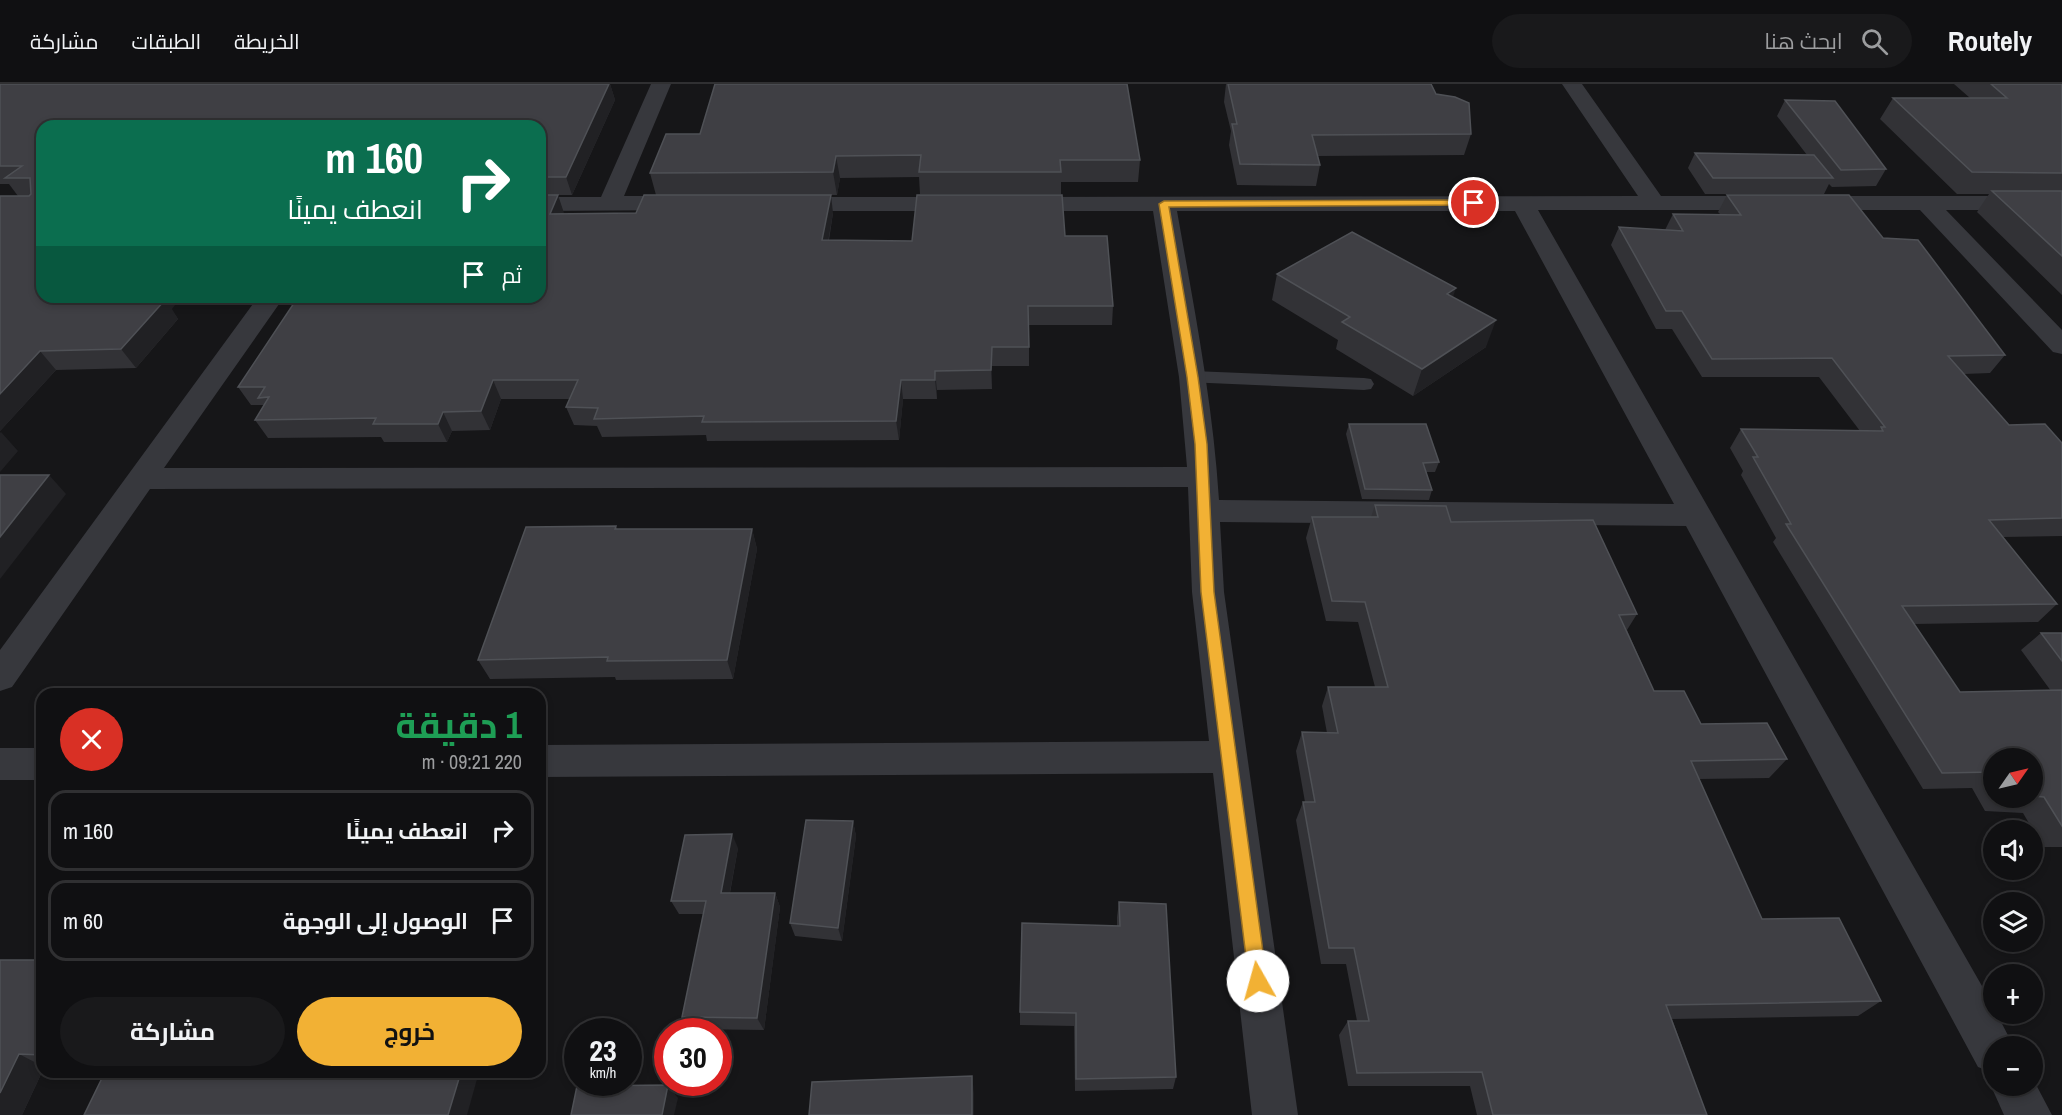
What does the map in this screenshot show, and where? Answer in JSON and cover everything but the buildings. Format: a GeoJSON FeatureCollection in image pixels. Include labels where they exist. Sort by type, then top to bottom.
{"type":"FeatureCollection","features":[{"type":"Feature","properties":{"kind":"street"},"geometry":{"type":"LineString","coordinates":[[610,203],[661,84]]}},
{"type":"Feature","properties":{"kind":"street"},"geometry":{"type":"LineString","coordinates":[[1572,84],[1653,202]]}},
{"type":"Feature","properties":{"kind":"street"},"geometry":{"type":"LineString","coordinates":[[1522,202],[1986,1036]]}},
{"type":"Feature","properties":{"kind":"street"},"geometry":{"type":"LineString","coordinates":[[546,204],[704,203]]}},
{"type":"Feature","properties":{"kind":"street"},"geometry":{"type":"LineString","coordinates":[[763,204],[2062,203]]}},
{"type":"Feature","properties":{"kind":"street"},"geometry":{"type":"LineString","coordinates":[[1164,204],[1193,377],[1203,477],[1208,592],[1275,1115]]}},
{"type":"Feature","properties":{"kind":"street"},"geometry":{"type":"LineString","coordinates":[[1927,204],[2062,346]]}},
{"type":"Feature","properties":{"kind":"street"},"geometry":{"type":"LineString","coordinates":[[0,677],[267,303]]}},
{"type":"Feature","properties":{"kind":"street"},"geometry":{"type":"LineString","coordinates":[[141,479],[1203,477]]}},
{"type":"Feature","properties":{"kind":"street"},"geometry":{"type":"LineString","coordinates":[[1204,511],[1695,514]]}},
{"type":"Feature","properties":{"kind":"street"},"geometry":{"type":"LineString","coordinates":[[546,761],[1229,757]]}},
{"type":"Feature","properties":{"kind":"street"},"geometry":{"type":"LineString","coordinates":[[0,764],[36,764]]}},
{"type":"Feature","properties":{"kind":"street"},"geometry":{"type":"LineString","coordinates":[[2019,1096],[2029,1115]]}},
{"type":"Feature","properties":{"kind":"lane"},"geometry":{"type":"LineString","coordinates":[[1193,377],[1364,384]]}},
{"type":"Feature","properties":{"kind":"route"},"geometry":{"type":"LineString","coordinates":[[1258,981],[1208,592],[1201,444],[1193,377],[1164,204],[1474,203]]}}]}
